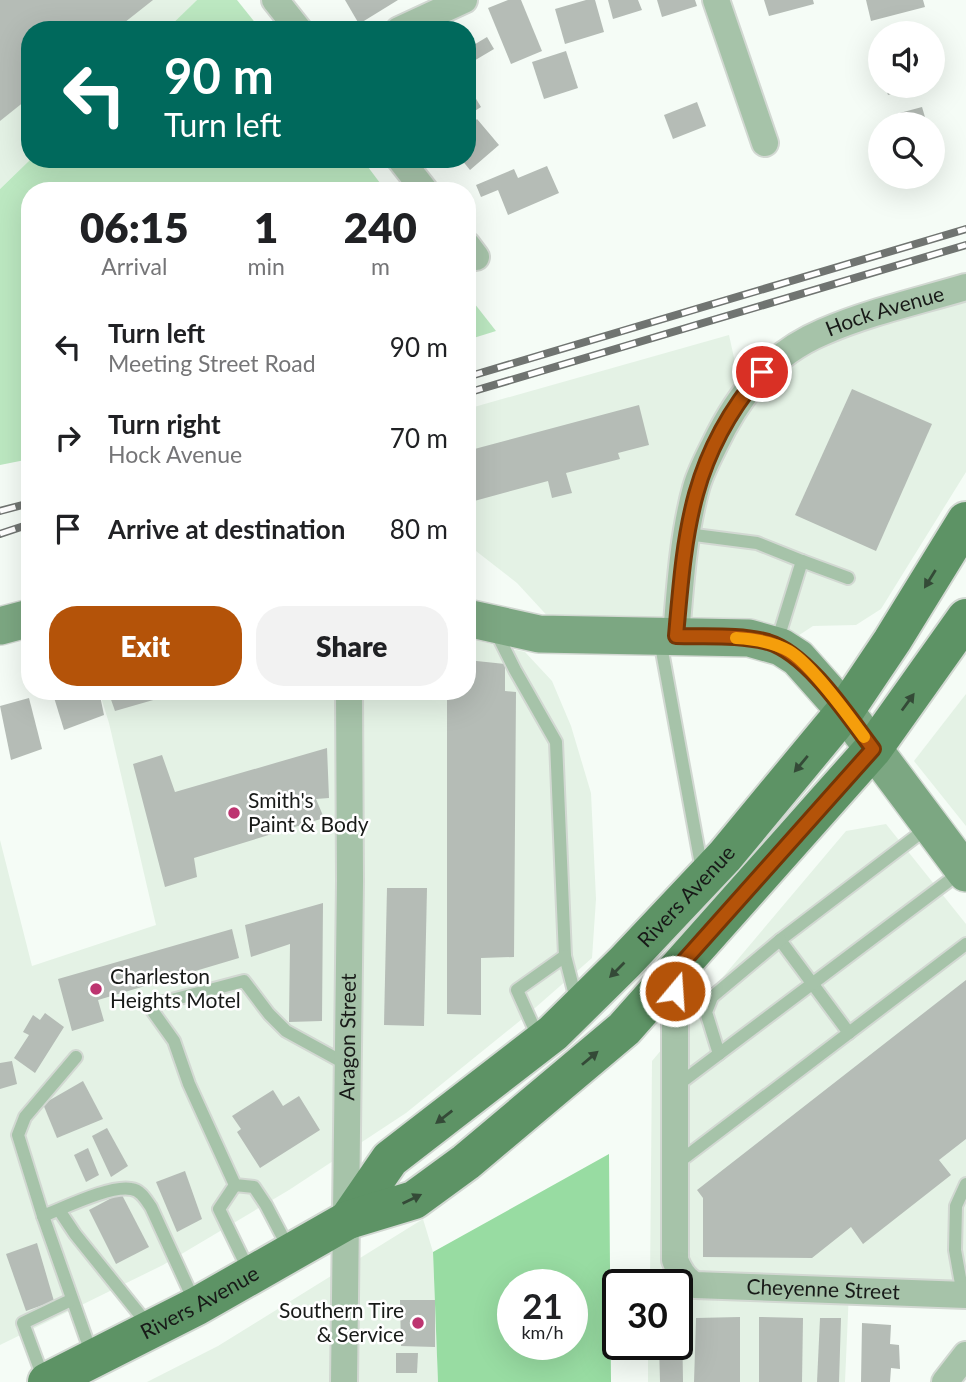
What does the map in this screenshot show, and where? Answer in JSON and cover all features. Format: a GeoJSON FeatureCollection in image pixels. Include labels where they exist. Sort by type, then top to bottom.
{"type":"FeatureCollection","features":[{"type":"Feature","properties":{"kind":"main road","name":"Rivers Avenue"},"geometry":{"type":"LineString","coordinates":[[348,1220],[390,1159],[541,1042],[579,1008],[705,879],[845,711],[966,521]]}},
{"type":"Feature","properties":{"kind":"main road","name":"Rivers Avenue"},"geometry":{"type":"LineString","coordinates":[[67,1375],[197,1306],[348,1220],[414,1200],[466,1162],[625,1029],[873,749],[954,647],[966,618]]}},
{"type":"Feature","properties":{"kind":"street"},"geometry":{"type":"LineString","coordinates":[[275,0],[292,21]]}},
{"type":"Feature","properties":{"kind":"street"},"geometry":{"type":"LineString","coordinates":[[418,21],[464,0]]}},
{"type":"Feature","properties":{"kind":"street"},"geometry":{"type":"LineString","coordinates":[[716,0],[765,143]]}},
{"type":"Feature","properties":{"kind":"street"},"geometry":{"type":"LineString","coordinates":[[407,168],[418,182]]}},
{"type":"Feature","properties":{"kind":"street","name":"Hock Avenue"},"geometry":{"type":"LineString","coordinates":[[668,636],[696,487],[727,419],[742,395],[762,372],[782,355],[822,332],[966,287]]}},
{"type":"Feature","properties":{"kind":"street"},"geometry":{"type":"LineString","coordinates":[[0,626],[21,620]]}},
{"type":"Feature","properties":{"kind":"street"},"geometry":{"type":"LineString","coordinates":[[480,622],[538,634],[749,638],[776,645],[798,658],[845,711],[965,872]]}},
{"type":"Feature","properties":{"kind":"street","name":"Aragon Street"},"geometry":{"type":"LineString","coordinates":[[344,1382],[351,825],[349,700]]}},
{"type":"Feature","properties":{"kind":"street"},"geometry":{"type":"LineString","coordinates":[[675,971],[675,1166]]}},
{"type":"Feature","properties":{"kind":"street","name":"Cheyenne Street"},"geometry":{"type":"LineString","coordinates":[[675,1166],[675,1260],[683,1276],[695,1285],[965,1295]]}},
{"type":"Feature","properties":{"kind":"street"},"geometry":{"type":"LineString","coordinates":[[945,1382],[966,1355]]}},
{"type":"Feature","properties":{"kind":"lane"},"geometry":{"type":"LineString","coordinates":[[687,534],[757,543],[848,578]]}},
{"type":"Feature","properties":{"kind":"lane"},"geometry":{"type":"LineString","coordinates":[[776,645],[802,561]]}},
{"type":"Feature","properties":{"kind":"lane"},"geometry":{"type":"LineString","coordinates":[[480,622],[515,670],[556,742],[565,956],[579,1008]]}},
{"type":"Feature","properties":{"kind":"lane"},"geometry":{"type":"LineString","coordinates":[[668,636],[698,854],[705,879]]}},
{"type":"Feature","properties":{"kind":"lane"},"geometry":{"type":"LineString","coordinates":[[719,1054],[706,1012],[712,997],[780,940],[931,826]]}},
{"type":"Feature","properties":{"kind":"lane"},"geometry":{"type":"LineString","coordinates":[[675,1087],[965,872]]}},
{"type":"Feature","properties":{"kind":"lane"},"geometry":{"type":"LineString","coordinates":[[780,940],[849,1033]]}},
{"type":"Feature","properties":{"kind":"lane"},"geometry":{"type":"LineString","coordinates":[[675,1166],[966,944]]}},
{"type":"Feature","properties":{"kind":"lane"},"geometry":{"type":"LineString","coordinates":[[541,1042],[517,990],[565,956]]}},
{"type":"Feature","properties":{"kind":"lane"},"geometry":{"type":"LineString","coordinates":[[235,1185],[189,1084],[174,1041],[149,1006],[244,981],[286,1031],[349,1065]]}},
{"type":"Feature","properties":{"kind":"lane"},"geometry":{"type":"LineString","coordinates":[[67,1375],[71,1300],[18,1135],[25,1117],[76,1057]]}},
{"type":"Feature","properties":{"kind":"lane"},"geometry":{"type":"LineString","coordinates":[[965,1295],[955,1250],[956,1206],[966,1184]]}},
{"type":"Feature","properties":{"kind":"lane"},"geometry":{"type":"LineString","coordinates":[[235,1185],[254,1187],[291,1253]]}},
{"type":"Feature","properties":{"kind":"lane"},"geometry":{"type":"LineString","coordinates":[[235,1185],[219,1209],[251,1275]]}},
{"type":"Feature","properties":{"kind":"lane"},"geometry":{"type":"LineString","coordinates":[[43,1216],[105,1192],[132,1189],[142,1194],[151,1207],[197,1306]]}},
{"type":"Feature","properties":{"kind":"lane"},"geometry":{"type":"LineString","coordinates":[[60,1210],[75,1234],[151,1329]]}},
{"type":"Feature","properties":{"kind":"lane"},"geometry":{"type":"LineString","coordinates":[[67,1375],[23,1322],[71,1300]]}},
{"type":"Feature","properties":{"kind":"shaded area"},"geometry":{"type":"Polygon","coordinates":[[[0,0],[197,0],[175,21],[21,21],[22,168],[0,189],[0,0]]]}},
{"type":"Feature","properties":{"kind":"shaded area"},"geometry":{"type":"Polygon","coordinates":[[[966,287],[966,472],[881,609],[856,625],[813,626],[781,647],[565,635],[517,583],[476,551],[476,406],[729,335],[742,394],[782,355],[966,287]]]}},
{"type":"Feature","properties":{"kind":"shaded area"},"geometry":{"type":"Polygon","coordinates":[[[476,640],[525,652],[552,681],[571,726],[591,793],[596,899],[592,958],[527,1015],[406,1113],[289,1190],[163,1265],[0,1345],[0,840],[32,966],[156,925],[102,700],[476,700],[476,640]]]}},
{"type":"Feature","properties":{"kind":"shaded area"},"geometry":{"type":"Polygon","coordinates":[[[966,694],[966,826],[914,761],[966,694]]]}},
{"type":"Feature","properties":{"kind":"shaded area"},"geometry":{"type":"Polygon","coordinates":[[[886,824],[966,924],[966,1293],[849,1291],[845,1382],[648,1382],[648,1360],[693,1360],[693,1269],[650,1269],[652,1061],[846,831],[886,824]]]}},
{"type":"Feature","properties":{"kind":"shaded area"},"geometry":{"type":"Polygon","coordinates":[[[423,1219],[433,1252],[438,1382],[147,1382],[218,1346],[423,1219]]]}},
{"type":"Feature","properties":{"kind":"green space"},"geometry":{"type":"Polygon","coordinates":[[[197,0],[237,0],[254,21],[175,21],[197,0]]]}},
{"type":"Feature","properties":{"kind":"green space"},"geometry":{"type":"Polygon","coordinates":[[[22,168],[369,168],[379,182],[21,182],[21,461],[0,465],[0,189],[22,168]]]}},
{"type":"Feature","properties":{"kind":"green space"},"geometry":{"type":"Polygon","coordinates":[[[476,305],[496,331],[476,337],[476,305]]]}},
{"type":"Feature","properties":{"kind":"green space"},"geometry":{"type":"Polygon","coordinates":[[[609,1154],[610,1269],[602,1269],[602,1360],[611,1360],[611,1382],[438,1382],[433,1252],[609,1154]]]}},
{"type":"Feature","properties":{"kind":"building"},"geometry":{"type":"Polygon","coordinates":[[[0,0],[153,0],[126,21],[21,21],[21,104],[0,121],[0,0]]]}},
{"type":"Feature","properties":{"kind":"building"},"geometry":{"type":"Polygon","coordinates":[[[345,0],[398,0],[364,21],[357,21],[345,0]]]}},
{"type":"Feature","properties":{"kind":"building"},"geometry":{"type":"Polygon","coordinates":[[[508,0],[521,0],[542,51],[511,64],[488,8],[508,0]]]}},
{"type":"Feature","properties":{"kind":"building"},"geometry":{"type":"Polygon","coordinates":[[[595,0],[604,32],[565,44],[555,9],[595,0]]]}},
{"type":"Feature","properties":{"kind":"building"},"geometry":{"type":"Polygon","coordinates":[[[608,0],[638,0],[642,10],[613,19],[608,0]]]}},
{"type":"Feature","properties":{"kind":"building"},"geometry":{"type":"Polygon","coordinates":[[[657,0],[695,0],[697,6],[662,17],[657,0]]]}},
{"type":"Feature","properties":{"kind":"building"},"geometry":{"type":"Polygon","coordinates":[[[764,0],[813,0],[814,4],[769,16],[764,0]]]}},
{"type":"Feature","properties":{"kind":"building"},"geometry":{"type":"Polygon","coordinates":[[[866,0],[923,0],[925,7],[871,21],[866,0]]]}},
{"type":"Feature","properties":{"kind":"building"},"geometry":{"type":"Polygon","coordinates":[[[487,37],[494,49],[476,60],[476,44],[487,37]]]}},
{"type":"Feature","properties":{"kind":"building"},"geometry":{"type":"Polygon","coordinates":[[[566,51],[578,88],[544,99],[532,62],[566,51]]]}},
{"type":"Feature","properties":{"kind":"building"},"geometry":{"type":"Polygon","coordinates":[[[697,102],[706,126],[673,139],[664,115],[697,102]]]}},
{"type":"Feature","properties":{"kind":"building"},"geometry":{"type":"Polygon","coordinates":[[[922,107],[923,112],[903,112],[922,107]]]}},
{"type":"Feature","properties":{"kind":"building"},"geometry":{"type":"Polygon","coordinates":[[[476,120],[499,145],[476,165],[476,120]]]}},
{"type":"Feature","properties":{"kind":"building"},"geometry":{"type":"Polygon","coordinates":[[[547,166],[559,193],[508,215],[498,190],[481,197],[476,185],[514,169],[518,178],[547,166]]]}},
{"type":"Feature","properties":{"kind":"building"},"geometry":{"type":"Polygon","coordinates":[[[852,389],[932,424],[876,551],[795,515],[852,389]]]}},
{"type":"Feature","properties":{"kind":"building"},"geometry":{"type":"Polygon","coordinates":[[[639,405],[649,445],[618,453],[620,459],[566,473],[572,493],[552,498],[548,481],[476,501],[476,449],[639,405]]]}},
{"type":"Feature","properties":{"kind":"building"},"geometry":{"type":"Polygon","coordinates":[[[476,661],[505,664],[505,691],[516,692],[514,957],[481,958],[481,1015],[447,1014],[447,700],[476,700],[476,661]]]}},
{"type":"Feature","properties":{"kind":"building"},"geometry":{"type":"Polygon","coordinates":[[[30,700],[42,749],[11,760],[0,706],[30,700]]]}},
{"type":"Feature","properties":{"kind":"building"},"geometry":{"type":"Polygon","coordinates":[[[55,700],[101,700],[104,715],[64,730],[55,700]]]}},
{"type":"Feature","properties":{"kind":"building"},"geometry":{"type":"Polygon","coordinates":[[[111,700],[153,700],[115,711],[111,700]]]}},
{"type":"Feature","properties":{"kind":"building","name":"Smith's Paint & Body"},"geometry":{"type":"Polygon","coordinates":[[[327,748],[329,798],[316,799],[324,818],[194,858],[197,877],[165,887],[133,764],[162,755],[175,792],[327,748]]]}},
{"type":"Feature","properties":{"kind":"building"},"geometry":{"type":"Polygon","coordinates":[[[387,888],[427,888],[424,1026],[384,1025],[387,888]]]}},
{"type":"Feature","properties":{"kind":"building","name":"Charleston Heights Motel"},"geometry":{"type":"Polygon","coordinates":[[[323,903],[322,1021],[289,1022],[290,944],[251,957],[245,925],[323,903]]]}},
{"type":"Feature","properties":{"kind":"building","name":"Charleston Heights Motel"},"geometry":{"type":"Polygon","coordinates":[[[232,929],[239,958],[98,1000],[104,1021],[72,1031],[58,979],[232,929]]]}},
{"type":"Feature","properties":{"kind":"building"},"geometry":{"type":"Polygon","coordinates":[[[966,980],[966,1139],[939,1160],[951,1175],[863,1244],[851,1227],[812,1258],[703,1257],[703,1198],[697,1190],[966,980]]]}},
{"type":"Feature","properties":{"kind":"building"},"geometry":{"type":"Polygon","coordinates":[[[45,1013],[64,1027],[35,1073],[14,1058],[29,1035],[23,1032],[33,1015],[40,1020],[45,1013]]]}},
{"type":"Feature","properties":{"kind":"building"},"geometry":{"type":"Polygon","coordinates":[[[12,1061],[17,1084],[0,1089],[0,1063],[12,1061]]]}},
{"type":"Feature","properties":{"kind":"building"},"geometry":{"type":"Polygon","coordinates":[[[83,1081],[103,1119],[57,1138],[43,1104],[83,1081]]]}},
{"type":"Feature","properties":{"kind":"building"},"geometry":{"type":"Polygon","coordinates":[[[273,1090],[283,1106],[299,1096],[320,1130],[260,1168],[237,1132],[241,1129],[232,1116],[273,1090]]]}},
{"type":"Feature","properties":{"kind":"building"},"geometry":{"type":"Polygon","coordinates":[[[107,1128],[128,1166],[111,1177],[92,1136],[107,1128]]]}},
{"type":"Feature","properties":{"kind":"building"},"geometry":{"type":"Polygon","coordinates":[[[88,1148],[99,1175],[86,1182],[74,1155],[88,1148]]]}},
{"type":"Feature","properties":{"kind":"building"},"geometry":{"type":"Polygon","coordinates":[[[185,1171],[202,1219],[177,1232],[156,1182],[185,1171]]]}},
{"type":"Feature","properties":{"kind":"building"},"geometry":{"type":"Polygon","coordinates":[[[121,1193],[149,1247],[116,1264],[89,1210],[121,1193]]]}},
{"type":"Feature","properties":{"kind":"building"},"geometry":{"type":"Polygon","coordinates":[[[37,1243],[54,1301],[26,1311],[6,1254],[37,1243]]]}},
{"type":"Feature","properties":{"kind":"building","name":"Southern Tire & Service"},"geometry":{"type":"Polygon","coordinates":[[[400,1300],[435,1300],[435,1347],[401,1346],[400,1300]]]}},
{"type":"Feature","properties":{"kind":"building"},"geometry":{"type":"Polygon","coordinates":[[[740,1317],[740,1382],[694,1382],[696,1318],[740,1317]]]}},
{"type":"Feature","properties":{"kind":"building"},"geometry":{"type":"Polygon","coordinates":[[[759,1317],[803,1318],[802,1382],[759,1382],[759,1317]]]}},
{"type":"Feature","properties":{"kind":"building"},"geometry":{"type":"Polygon","coordinates":[[[820,1318],[841,1318],[839,1382],[817,1382],[820,1318]]]}},
{"type":"Feature","properties":{"kind":"building"},"geometry":{"type":"Polygon","coordinates":[[[862,1323],[891,1325],[890,1344],[899,1345],[900,1369],[891,1368],[890,1382],[861,1382],[862,1323]]]}},
{"type":"Feature","properties":{"kind":"building"},"geometry":{"type":"Polygon","coordinates":[[[396,1353],[418,1353],[417,1373],[396,1373],[396,1353]]]}},
{"type":"Feature","properties":{"kind":"building"},"geometry":{"type":"Polygon","coordinates":[[[659,1360],[683,1360],[683,1382],[660,1382],[659,1360]]]}},
{"type":"Feature","properties":{"kind":"railway"},"geometry":{"type":"LineString","coordinates":[[476,374],[966,229]]}},
{"type":"Feature","properties":{"kind":"railway"},"geometry":{"type":"LineString","coordinates":[[476,390],[966,245]]}},
{"type":"Feature","properties":{"kind":"railway"},"geometry":{"type":"LineString","coordinates":[[0,511],[21,505]]}},
{"type":"Feature","properties":{"kind":"railway"},"geometry":{"type":"LineString","coordinates":[[0,534],[21,527]]}},
{"type":"Feature","properties":{"kind":"slow traffic"},"geometry":{"type":"LineString","coordinates":[[736,638],[766,642],[791,652],[845,711],[864,737]]}},
{"type":"Feature","properties":{"kind":"place","name":"Smith's Paint & Body"},"geometry":{"type":"Point","coordinates":[234,813]}},
{"type":"Feature","properties":{"kind":"place","name":"Charleston Heights Motel"},"geometry":{"type":"Point","coordinates":[96,989]}},
{"type":"Feature","properties":{"kind":"place","name":"Southern Tire & Service"},"geometry":{"type":"Point","coordinates":[418,1323]}},
{"type":"Feature","properties":{"kind":"route"},"geometry":{"type":"LineString","coordinates":[[675,991],[675,971],[873,749],[845,711],[791,652],[749,638],[676,636],[682,563],[696,487],[727,419],[742,395],[762,372]]}}]}
